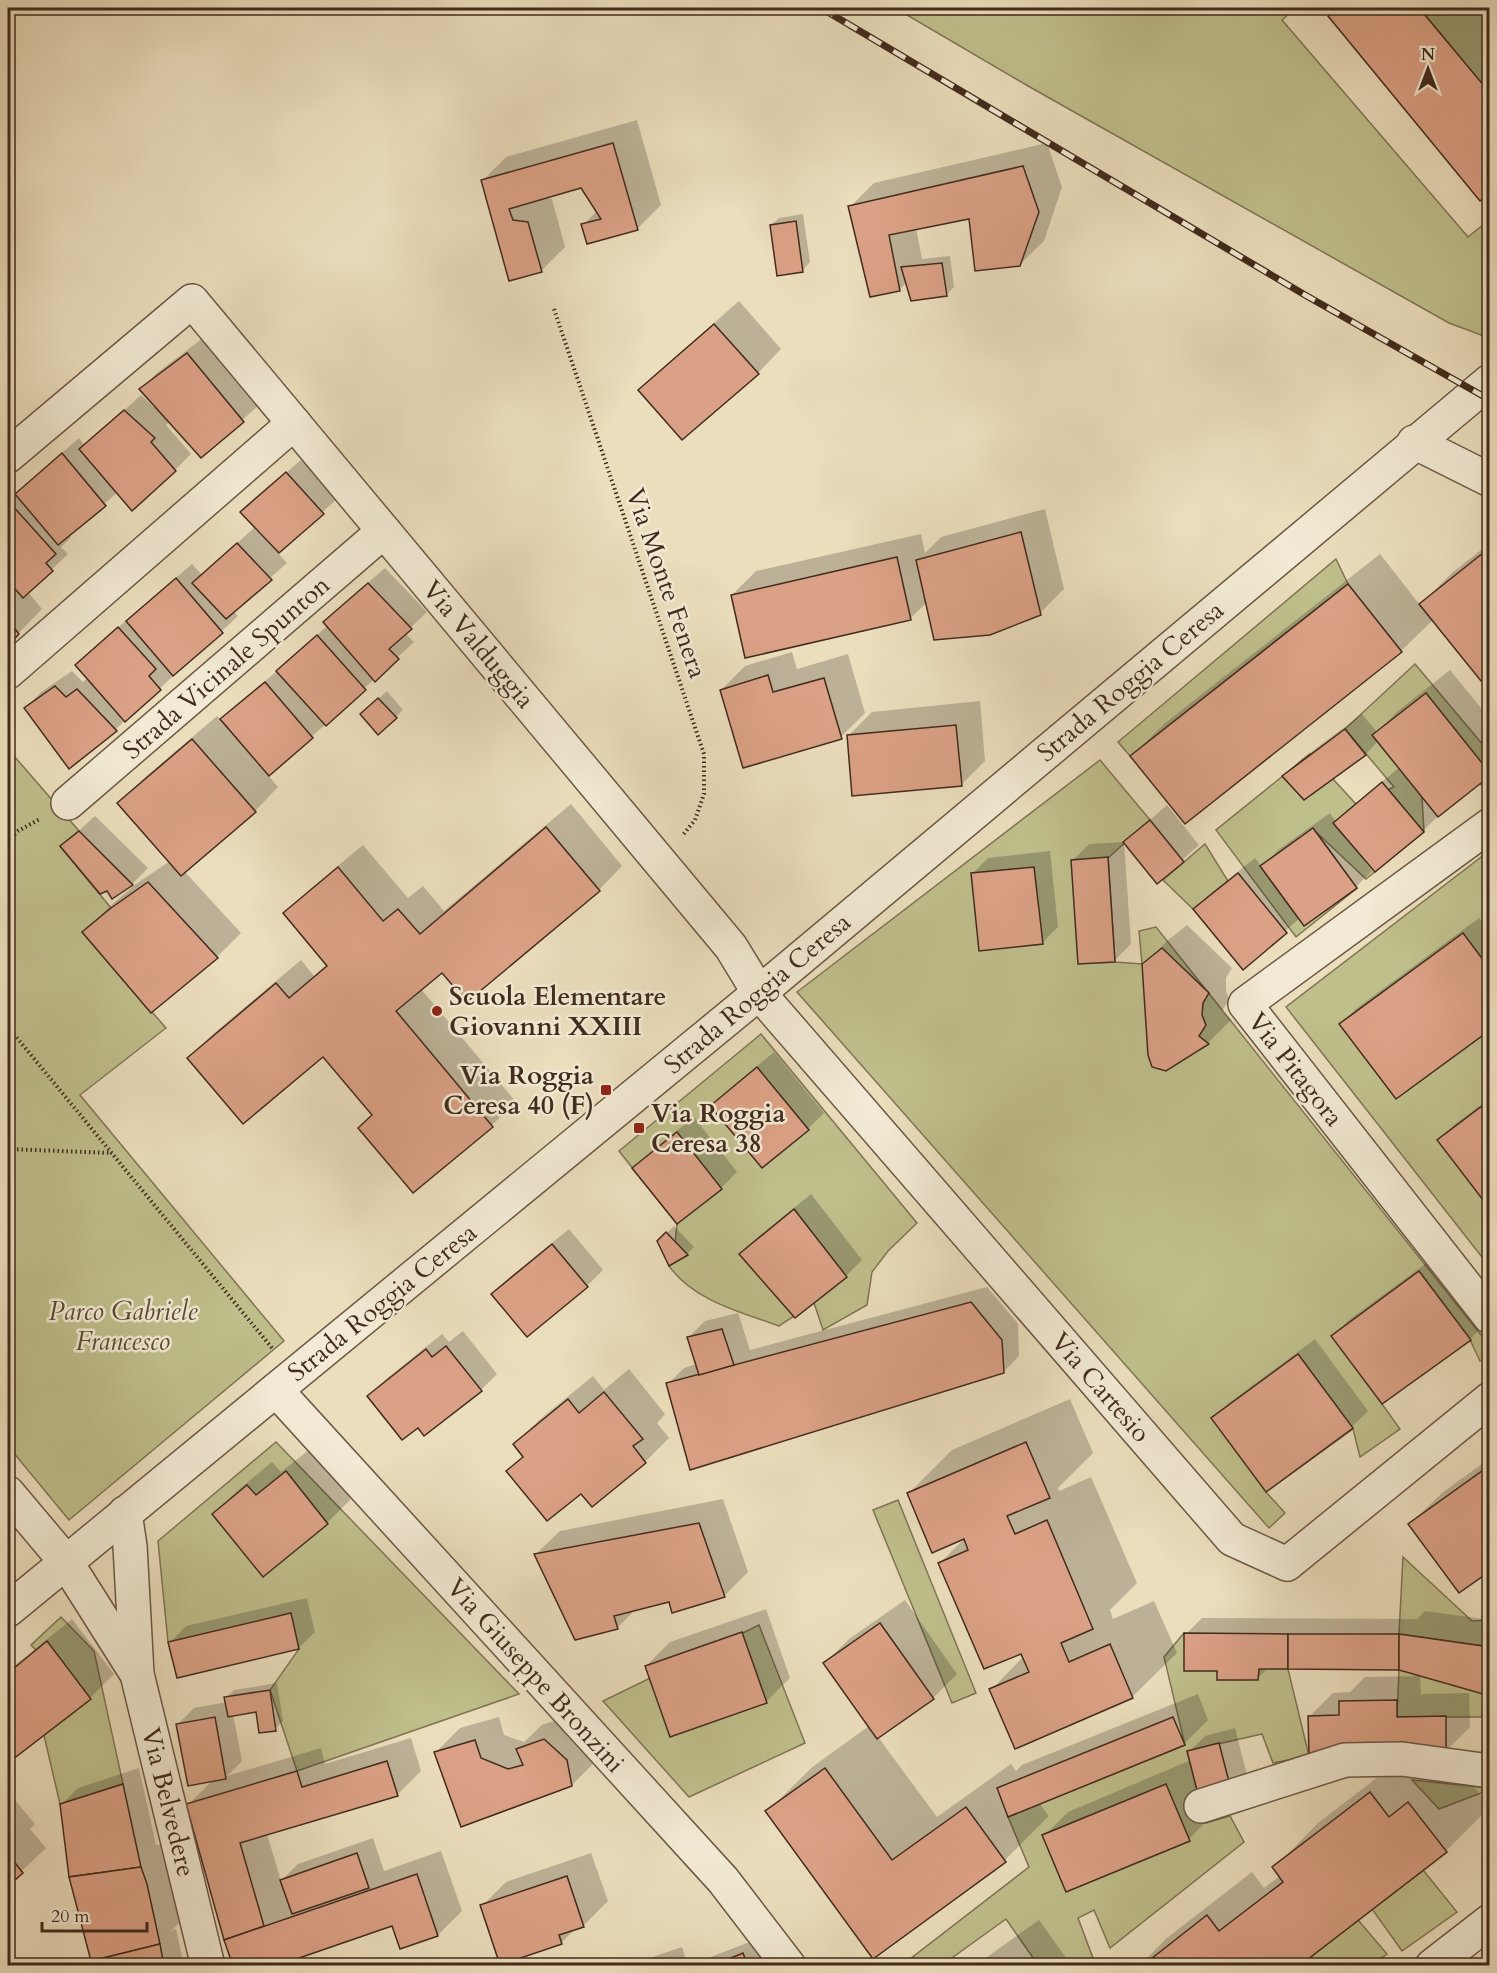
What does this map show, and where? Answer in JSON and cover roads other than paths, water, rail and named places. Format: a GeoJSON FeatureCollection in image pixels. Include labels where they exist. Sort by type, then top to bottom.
{"type":"FeatureCollection","features":[{"type":"Feature","properties":{"kind":"street","name":"Via Valduggia"},"geometry":{"type":"LineString","coordinates":[[8,456],[192,301],[731,947],[759,993]]}},
{"type":"Feature","properties":{"kind":"street","name":"Strada Roggia Ceresa"},"geometry":{"type":"LineString","coordinates":[[8,1610],[759,993],[1482,386]]}},
{"type":"Feature","properties":{"kind":"street"},"geometry":{"type":"LineString","coordinates":[[8,672],[294,423]]}},
{"type":"Feature","properties":{"kind":"street"},"geometry":{"type":"LineString","coordinates":[[1414,442],[1490,480]]}},
{"type":"Feature","properties":{"kind":"street","name":"Strada Vicinale Spunton"},"geometry":{"type":"LineString","coordinates":[[58,808],[384,531]]}},
{"type":"Feature","properties":{"kind":"street","name":"Via Pitagora"},"geometry":{"type":"LineString","coordinates":[[1490,825],[1245,1004],[1490,1317]]}},
{"type":"Feature","properties":{"kind":"street","name":"Via Cartesio"},"geometry":{"type":"LineString","coordinates":[[759,993],[1232,1539],[1287,1564],[1490,1399]]}},
{"type":"Feature","properties":{"kind":"street","name":"Via Giuseppe Bronzini"},"geometry":{"type":"LineString","coordinates":[[276,1390],[723,1880],[789,1965]]}},
{"type":"Feature","properties":{"kind":"street","name":"Via Belvedere"},"geometry":{"type":"LineString","coordinates":[[8,1493],[66,1562],[137,1674]]}},
{"type":"Feature","properties":{"kind":"street","name":"Via Belvedere"},"geometry":{"type":"LineString","coordinates":[[125,1513],[130,1546],[137,1674],[208,1965]]}},
{"type":"Feature","properties":{"kind":"street"},"geometry":{"type":"LineString","coordinates":[[1201,1806],[1345,1760],[1402,1759],[1490,1771]]}},
{"type":"Feature","properties":{"kind":"street"},"geometry":{"type":"LineString","coordinates":[[1432,1965],[1490,1922]]}},
{"type":"Feature","properties":{"kind":"railway"},"geometry":{"type":"LineString","coordinates":[[821,8],[1305,295],[1490,400]]}},
{"type":"Feature","properties":{"kind":"place","name":"Scuola Elementare Giovanni XXIII"},"geometry":{"type":"Point","coordinates":[437,1011]}},
{"type":"Feature","properties":{"kind":"place","name":"Via Roggia Ceresa 40 (F)"},"geometry":{"type":"Point","coordinates":[606,1090]}},
{"type":"Feature","properties":{"kind":"place","name":"Via Roggia Ceresa 38"},"geometry":{"type":"Point","coordinates":[639,1128]}},
{"type":"Feature","properties":{"kind":"park label","name":"Parco Gabriele Francesco"},"geometry":{"type":"Point","coordinates":[123,1326]}}]}
